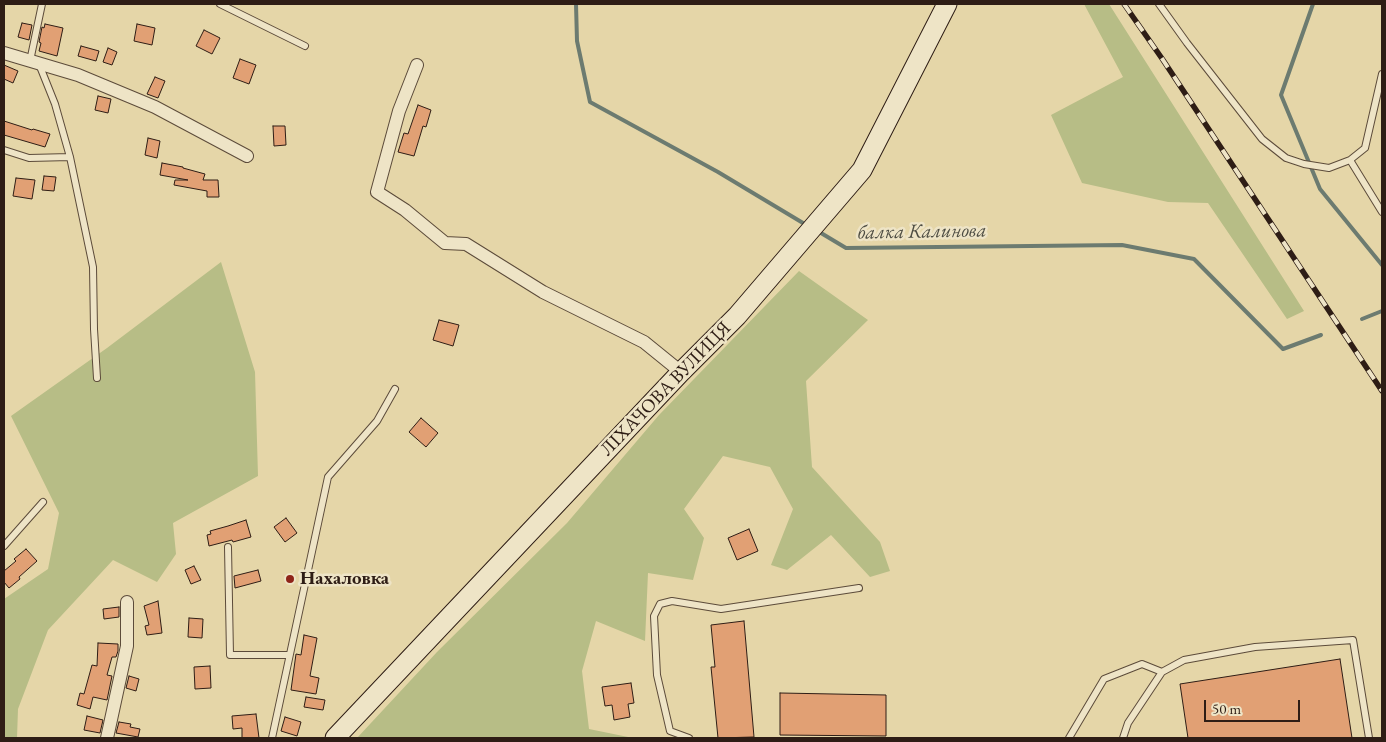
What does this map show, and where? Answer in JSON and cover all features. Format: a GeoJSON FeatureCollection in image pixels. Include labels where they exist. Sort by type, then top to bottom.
{"type":"FeatureCollection","features":[{"type":"Feature","properties":{"kind":"street","name":"ЛІХАЧОВА ВУЛИЦЯ"},"geometry":{"type":"LineString","coordinates":[[335,738],[681,372],[737,316],[862,170],[947,4]]}},
{"type":"Feature","properties":{"kind":"street"},"geometry":{"type":"LineString","coordinates":[[4,53],[78,75],[155,107],[246,156]]}},
{"type":"Feature","properties":{"kind":"street"},"geometry":{"type":"LineString","coordinates":[[417,65],[399,111],[377,192],[405,210],[444,243],[466,244],[543,292],[644,342],[681,372]]}},
{"type":"Feature","properties":{"kind":"street"},"geometry":{"type":"LineString","coordinates":[[107,738],[127,646],[127,602]]}},
{"type":"Feature","properties":{"kind":"lane"},"geometry":{"type":"LineString","coordinates":[[42,4],[34,63],[55,104],[70,157],[93,267],[97,378]]}},
{"type":"Feature","properties":{"kind":"lane"},"geometry":{"type":"LineString","coordinates":[[220,4],[305,46]]}},
{"type":"Feature","properties":{"kind":"lane"},"geometry":{"type":"LineString","coordinates":[[1159,4],[1262,139],[1286,158],[1304,164],[1329,168],[1350,160],[1365,148],[1382,74]]}},
{"type":"Feature","properties":{"kind":"lane"},"geometry":{"type":"LineString","coordinates":[[4,150],[29,158],[70,157]]}},
{"type":"Feature","properties":{"kind":"lane"},"geometry":{"type":"LineString","coordinates":[[1350,160],[1382,212]]}},
{"type":"Feature","properties":{"kind":"lane"},"geometry":{"type":"LineString","coordinates":[[272,738],[328,478],[377,421],[395,389]]}},
{"type":"Feature","properties":{"kind":"lane"},"geometry":{"type":"LineString","coordinates":[[4,546],[43,502]]}},
{"type":"Feature","properties":{"kind":"lane"},"geometry":{"type":"LineString","coordinates":[[228,547],[230,655],[289,655]]}},
{"type":"Feature","properties":{"kind":"lane"},"geometry":{"type":"LineString","coordinates":[[689,738],[670,731],[657,675],[654,616],[660,604],[672,602],[721,610],[859,588]]}},
{"type":"Feature","properties":{"kind":"lane"},"geometry":{"type":"LineString","coordinates":[[1123,738],[1128,722],[1162,672],[1184,660],[1255,647],[1353,640],[1369,738]]}},
{"type":"Feature","properties":{"kind":"lane"},"geometry":{"type":"LineString","coordinates":[[1069,738],[1104,679],[1142,664],[1162,672]]}},
{"type":"Feature","properties":{"kind":"green space"},"geometry":{"type":"Polygon","coordinates":[[[1084,4],[1109,4],[1304,311],[1287,319],[1208,203],[1168,202],[1082,183],[1051,115],[1123,77],[1084,4]]]}},
{"type":"Feature","properties":{"kind":"green space"},"geometry":{"type":"Polygon","coordinates":[[[221,262],[255,372],[258,476],[173,523],[176,554],[157,582],[113,560],[48,630],[18,709],[17,738],[4,738],[4,599],[48,569],[59,513],[11,416],[107,348],[221,262]]]}},
{"type":"Feature","properties":{"kind":"green space"},"geometry":{"type":"Polygon","coordinates":[[[799,271],[868,320],[806,381],[812,467],[880,542],[890,571],[870,577],[831,535],[787,570],[771,565],[793,509],[770,467],[723,456],[684,509],[704,538],[693,580],[648,573],[645,641],[596,621],[582,671],[589,729],[633,738],[357,738],[437,652],[567,523],[659,415],[799,271]]]}},
{"type":"Feature","properties":{"kind":"building"},"geometry":{"type":"Polygon","coordinates":[[[22,23],[32,25],[29,40],[18,37],[22,23]]]}},
{"type":"Feature","properties":{"kind":"building"},"geometry":{"type":"Polygon","coordinates":[[[45,24],[63,28],[57,56],[39,51],[42,27],[44,28],[45,24]]]}},
{"type":"Feature","properties":{"kind":"building"},"geometry":{"type":"Polygon","coordinates":[[[137,24],[155,28],[152,45],[134,41],[137,24]]]}},
{"type":"Feature","properties":{"kind":"building"},"geometry":{"type":"Polygon","coordinates":[[[204,30],[220,38],[212,54],[196,46],[204,30]]]}},
{"type":"Feature","properties":{"kind":"building"},"geometry":{"type":"Polygon","coordinates":[[[81,46],[99,51],[96,61],[78,56],[81,46]]]}},
{"type":"Feature","properties":{"kind":"building"},"geometry":{"type":"Polygon","coordinates":[[[108,48],[117,52],[112,65],[103,62],[108,48]]]}},
{"type":"Feature","properties":{"kind":"building"},"geometry":{"type":"Polygon","coordinates":[[[240,59],[256,65],[249,84],[233,78],[240,59]]]}},
{"type":"Feature","properties":{"kind":"building"},"geometry":{"type":"Polygon","coordinates":[[[4,65],[18,71],[13,83],[4,79],[4,65]]]}},
{"type":"Feature","properties":{"kind":"building"},"geometry":{"type":"Polygon","coordinates":[[[155,77],[165,81],[158,98],[147,94],[155,77]]]}},
{"type":"Feature","properties":{"kind":"building"},"geometry":{"type":"Polygon","coordinates":[[[98,96],[111,99],[108,113],[95,110],[98,96]]]}},
{"type":"Feature","properties":{"kind":"building"},"geometry":{"type":"Polygon","coordinates":[[[418,105],[431,110],[426,127],[423,126],[414,156],[398,152],[404,133],[408,134],[418,105]]]}},
{"type":"Feature","properties":{"kind":"building"},"geometry":{"type":"Polygon","coordinates":[[[4,121],[50,134],[45,147],[4,135],[4,121]]]}},
{"type":"Feature","properties":{"kind":"building"},"geometry":{"type":"Polygon","coordinates":[[[273,126],[285,126],[286,145],[274,146],[273,126]]]}},
{"type":"Feature","properties":{"kind":"building"},"geometry":{"type":"Polygon","coordinates":[[[148,138],[160,141],[157,158],[145,155],[148,138]]]}},
{"type":"Feature","properties":{"kind":"building"},"geometry":{"type":"Polygon","coordinates":[[[162,163],[205,174],[203,180],[218,180],[219,197],[207,197],[207,191],[174,185],[175,180],[188,180],[160,175],[162,163]]]}},
{"type":"Feature","properties":{"kind":"building"},"geometry":{"type":"Polygon","coordinates":[[[44,176],[56,177],[54,191],[42,190],[44,176]]]}},
{"type":"Feature","properties":{"kind":"building"},"geometry":{"type":"Polygon","coordinates":[[[16,178],[35,180],[32,199],[13,196],[16,178]]]}},
{"type":"Feature","properties":{"kind":"building"},"geometry":{"type":"Polygon","coordinates":[[[439,320],[459,325],[453,346],[433,340],[439,320]]]}},
{"type":"Feature","properties":{"kind":"building"},"geometry":{"type":"Polygon","coordinates":[[[421,418],[438,433],[426,447],[409,432],[421,418]]]}},
{"type":"Feature","properties":{"kind":"building"},"geometry":{"type":"Polygon","coordinates":[[[286,518],[297,533],[285,542],[274,527],[286,518]]]}},
{"type":"Feature","properties":{"kind":"building"},"geometry":{"type":"Polygon","coordinates":[[[246,520],[251,537],[209,546],[207,535],[211,534],[210,531],[246,520]]]}},
{"type":"Feature","properties":{"kind":"building"},"geometry":{"type":"Polygon","coordinates":[[[749,529],[758,551],[737,560],[728,538],[749,529]]]}},
{"type":"Feature","properties":{"kind":"building"},"geometry":{"type":"Polygon","coordinates":[[[26,549],[37,561],[9,588],[4,582],[4,571],[26,549]]]}},
{"type":"Feature","properties":{"kind":"building"},"geometry":{"type":"Polygon","coordinates":[[[194,566],[201,580],[191,584],[185,570],[194,566]]]}},
{"type":"Feature","properties":{"kind":"building"},"geometry":{"type":"Polygon","coordinates":[[[258,570],[261,581],[235,588],[234,576],[258,570]]]}},
{"type":"Feature","properties":{"kind":"building"},"geometry":{"type":"Polygon","coordinates":[[[158,601],[162,633],[147,635],[145,626],[149,625],[144,606],[158,601]]]}},
{"type":"Feature","properties":{"kind":"building"},"geometry":{"type":"Polygon","coordinates":[[[119,607],[119,617],[104,619],[103,609],[119,607]]]}},
{"type":"Feature","properties":{"kind":"building"},"geometry":{"type":"Polygon","coordinates":[[[189,618],[203,619],[202,638],[188,637],[189,618]]]}},
{"type":"Feature","properties":{"kind":"building"},"geometry":{"type":"Polygon","coordinates":[[[744,621],[754,737],[718,738],[711,667],[715,667],[711,625],[744,621]]]}},
{"type":"Feature","properties":{"kind":"building"},"geometry":{"type":"Polygon","coordinates":[[[304,635],[317,638],[310,676],[319,678],[316,694],[291,690],[296,654],[301,655],[304,635]]]}},
{"type":"Feature","properties":{"kind":"building"},"geometry":{"type":"Polygon","coordinates":[[[98,643],[118,644],[118,651],[116,657],[112,657],[107,675],[112,676],[107,700],[93,697],[90,709],[77,705],[80,693],[84,694],[92,665],[97,666],[98,643]]]}},
{"type":"Feature","properties":{"kind":"building"},"geometry":{"type":"Polygon","coordinates":[[[1340,659],[1352,738],[1188,738],[1180,684],[1340,659]]]}},
{"type":"Feature","properties":{"kind":"building"},"geometry":{"type":"Polygon","coordinates":[[[210,666],[211,688],[195,689],[194,667],[210,666]]]}},
{"type":"Feature","properties":{"kind":"building"},"geometry":{"type":"Polygon","coordinates":[[[129,676],[139,679],[136,691],[126,688],[129,676]]]}},
{"type":"Feature","properties":{"kind":"building"},"geometry":{"type":"Polygon","coordinates":[[[631,683],[634,703],[628,704],[630,717],[614,720],[612,705],[605,706],[602,687],[631,683]]]}},
{"type":"Feature","properties":{"kind":"building"},"geometry":{"type":"Polygon","coordinates":[[[780,693],[886,695],[886,736],[780,735],[780,693]]]}},
{"type":"Feature","properties":{"kind":"building"},"geometry":{"type":"Polygon","coordinates":[[[306,697],[325,700],[323,710],[304,707],[306,697]]]}},
{"type":"Feature","properties":{"kind":"building"},"geometry":{"type":"Polygon","coordinates":[[[256,714],[259,738],[242,738],[242,728],[233,729],[232,716],[256,714]]]}},
{"type":"Feature","properties":{"kind":"building"},"geometry":{"type":"Polygon","coordinates":[[[87,716],[103,720],[100,733],[84,730],[87,716]]]}},
{"type":"Feature","properties":{"kind":"building"},"geometry":{"type":"Polygon","coordinates":[[[285,717],[301,722],[297,736],[281,731],[285,717]]]}},
{"type":"Feature","properties":{"kind":"building"},"geometry":{"type":"Polygon","coordinates":[[[119,722],[131,724],[130,727],[140,729],[138,737],[116,733],[119,722]]]}},
{"type":"Feature","properties":{"kind":"waterway","name":"балка Калинова"},"geometry":{"type":"LineString","coordinates":[[576,4],[577,41],[590,102],[718,172],[808,226]]}},
{"type":"Feature","properties":{"kind":"waterway"},"geometry":{"type":"LineString","coordinates":[[1313,4],[1281,95],[1320,189],[1382,265]]}},
{"type":"Feature","properties":{"kind":"waterway","name":"балка Калинова"},"geometry":{"type":"LineString","coordinates":[[816,230],[846,248],[1122,245],[1194,259],[1283,349],[1321,335]]}},
{"type":"Feature","properties":{"kind":"waterway","name":"балка Калинова"},"geometry":{"type":"LineString","coordinates":[[1362,319],[1382,311]]}},
{"type":"Feature","properties":{"kind":"railway"},"geometry":{"type":"LineString","coordinates":[[1124,4],[1382,391]]}},
{"type":"Feature","properties":{"kind":"place","name":"Нахаловка"},"geometry":{"type":"Point","coordinates":[290,579]}}]}
